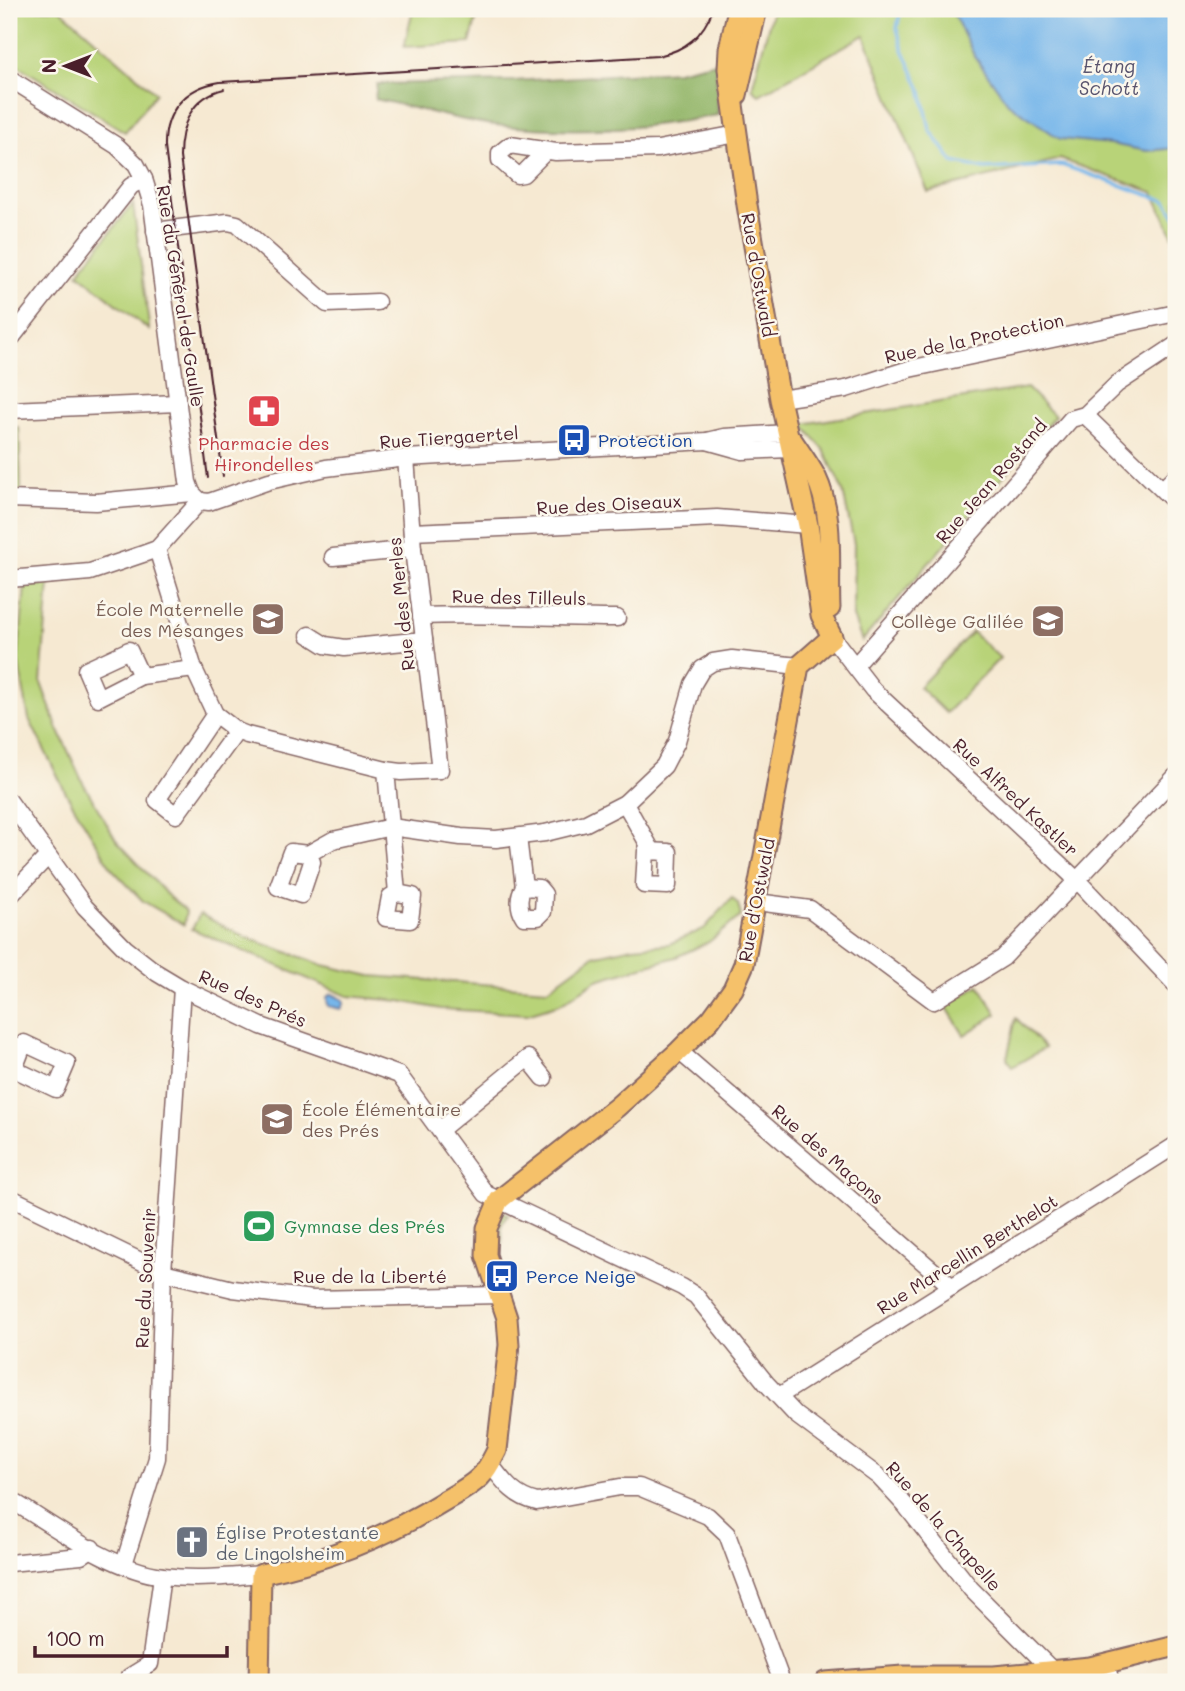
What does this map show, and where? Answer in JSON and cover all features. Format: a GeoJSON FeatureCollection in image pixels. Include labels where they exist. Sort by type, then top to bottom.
{"type":"FeatureCollection","features":[{"type":"Feature","properties":{"kind":"main road","name":"Rue d'Ostwald"},"geometry":{"type":"LineString","coordinates":[[738,9],[728,58],[729,85],[780,399],[808,525],[821,615],[832,636]]}},
{"type":"Feature","properties":{"kind":"main road","name":"Rue d'Ostwald"},"geometry":{"type":"LineString","coordinates":[[736,126],[742,70],[757,9]]}},
{"type":"Feature","properties":{"kind":"main road","name":"Rue d'Ostwald"},"geometry":{"type":"LineString","coordinates":[[788,441],[809,464],[825,502],[830,538],[832,636]]}},
{"type":"Feature","properties":{"kind":"main road"},"geometry":{"type":"LineString","coordinates":[[799,666],[832,636]]}},
{"type":"Feature","properties":{"kind":"main road","name":"Rue d'Ostwald"},"geometry":{"type":"LineString","coordinates":[[499,1200],[617,1107],[711,1019],[733,989],[744,964],[757,901],[799,666]]}},
{"type":"Feature","properties":{"kind":"main road"},"geometry":{"type":"LineString","coordinates":[[266,1573],[328,1556],[422,1515],[467,1487],[491,1464],[497,1450],[509,1345],[506,1318],[486,1255],[487,1228],[499,1200]]}},
{"type":"Feature","properties":{"kind":"main road"},"geometry":{"type":"LineString","coordinates":[[259,1682],[266,1573]]}},
{"type":"Feature","properties":{"kind":"main road"},"geometry":{"type":"LineString","coordinates":[[266,1573],[270,1682]]}},
{"type":"Feature","properties":{"kind":"main road"},"geometry":{"type":"LineString","coordinates":[[825,1682],[903,1676],[994,1676],[1052,1670],[1108,1673],[1176,1646]]}},
{"type":"Feature","properties":{"kind":"street","name":"Rue du Général de Gaulle"},"geometry":{"type":"LineString","coordinates":[[9,78],[117,146],[135,164],[144,179],[152,205],[178,403],[196,497]]}},
{"type":"Feature","properties":{"kind":"street"},"geometry":{"type":"LineString","coordinates":[[546,151],[658,149],[736,126]]}},
{"type":"Feature","properties":{"kind":"street"},"geometry":{"type":"LineString","coordinates":[[9,341],[131,186],[144,179]]}},
{"type":"Feature","properties":{"kind":"street"},"geometry":{"type":"LineString","coordinates":[[155,231],[228,222],[237,224],[327,304],[377,302]]}},
{"type":"Feature","properties":{"kind":"street","name":"Rue de la Protection"},"geometry":{"type":"LineString","coordinates":[[780,399],[846,389],[909,369],[1176,313]]}},
{"type":"Feature","properties":{"kind":"street","name":"Rue Jean Rostand"},"geometry":{"type":"LineString","coordinates":[[855,666],[1070,419],[1085,415],[1117,384],[1176,345]]}},
{"type":"Feature","properties":{"kind":"street"},"geometry":{"type":"LineString","coordinates":[[9,410],[178,403]]}},
{"type":"Feature","properties":{"kind":"street"},"geometry":{"type":"LineString","coordinates":[[1085,415],[1176,502]]}},
{"type":"Feature","properties":{"kind":"street","name":"Rue Tiergaertel"},"geometry":{"type":"LineString","coordinates":[[9,499],[96,502],[196,497],[209,502],[269,481],[326,468],[406,458],[707,441],[724,436],[788,441]]}},
{"type":"Feature","properties":{"kind":"street","name":"Rue des Merles"},"geometry":{"type":"LineString","coordinates":[[386,770],[440,770],[421,616],[406,458]]}},
{"type":"Feature","properties":{"kind":"street"},"geometry":{"type":"LineString","coordinates":[[1163,489],[1176,477]]}},
{"type":"Feature","properties":{"kind":"street"},"geometry":{"type":"LineString","coordinates":[[9,579],[90,572],[157,549],[196,497]]}},
{"type":"Feature","properties":{"kind":"street","name":"Rue des Oiseaux"},"geometry":{"type":"LineString","coordinates":[[333,557],[413,540],[717,518],[808,525]]}},
{"type":"Feature","properties":{"kind":"street"},"geometry":{"type":"LineString","coordinates":[[157,549],[194,669],[215,714],[237,731],[386,770],[397,892]]}},
{"type":"Feature","properties":{"kind":"street","name":"Rue des Tilleuls"},"geometry":{"type":"LineString","coordinates":[[421,616],[480,613],[524,617],[617,618]]}},
{"type":"Feature","properties":{"kind":"street"},"geometry":{"type":"LineString","coordinates":[[314,635],[325,645],[344,648],[424,640]]}},
{"type":"Feature","properties":{"kind":"street","name":"Rue Alfred Kastler"},"geometry":{"type":"LineString","coordinates":[[832,636],[873,690],[1078,881],[1176,985]]}},
{"type":"Feature","properties":{"kind":"street"},"geometry":{"type":"LineString","coordinates":[[307,853],[333,840],[391,827],[461,837],[518,837],[586,823],[625,803],[664,766],[677,741],[693,684],[702,668],[713,662],[732,659],[799,666]]}},
{"type":"Feature","properties":{"kind":"street"},"geometry":{"type":"LineString","coordinates":[[141,676],[194,669]]}},
{"type":"Feature","properties":{"kind":"street"},"geometry":{"type":"LineString","coordinates":[[215,714],[157,800],[177,815],[237,731]]}},
{"type":"Feature","properties":{"kind":"street"},"geometry":{"type":"LineString","coordinates":[[757,901],[810,909],[934,1001],[1003,958],[1176,776]]}},
{"type":"Feature","properties":{"kind":"street","name":"Rue des Prés"},"geometry":{"type":"LineString","coordinates":[[9,802],[105,929],[157,973],[261,1026],[399,1075],[486,1194],[499,1200]]}},
{"type":"Feature","properties":{"kind":"street"},"geometry":{"type":"LineString","coordinates":[[625,803],[652,851]]}},
{"type":"Feature","properties":{"kind":"street"},"geometry":{"type":"LineString","coordinates":[[518,837],[524,887]]}},
{"type":"Feature","properties":{"kind":"street"},"geometry":{"type":"LineString","coordinates":[[9,897],[48,856]]}},
{"type":"Feature","properties":{"kind":"street","name":"Rue du Souvenir"},"geometry":{"type":"LineString","coordinates":[[124,1564],[157,1458],[163,1272],[182,988]]}},
{"type":"Feature","properties":{"kind":"street","name":"Rue des Maçons"},"geometry":{"type":"LineString","coordinates":[[679,1051],[952,1287]]}},
{"type":"Feature","properties":{"kind":"street"},"geometry":{"type":"LineString","coordinates":[[440,1130],[528,1058],[544,1078]]}},
{"type":"Feature","properties":{"kind":"street","name":"Rue Marcellin Berthelot"},"geometry":{"type":"LineString","coordinates":[[779,1396],[1176,1146]]}},
{"type":"Feature","properties":{"kind":"street","name":"Rue de la Liberté"},"geometry":{"type":"LineString","coordinates":[[9,1197],[163,1272],[233,1289],[312,1299],[500,1295]]}},
{"type":"Feature","properties":{"kind":"street","name":"Rue de la Chapelle"},"geometry":{"type":"LineString","coordinates":[[499,1200],[696,1296],[766,1383],[796,1415],[879,1477],[905,1505],[971,1589],[1052,1670]]}},
{"type":"Feature","properties":{"kind":"street"},"geometry":{"type":"LineString","coordinates":[[491,1464],[511,1490],[524,1499],[537,1502],[620,1486],[639,1487],[708,1516],[727,1534],[782,1682]]}},
{"type":"Feature","properties":{"kind":"street"},"geometry":{"type":"LineString","coordinates":[[9,1499],[92,1548],[124,1564],[162,1576],[210,1578],[266,1573]]}},
{"type":"Feature","properties":{"kind":"street"},"geometry":{"type":"LineString","coordinates":[[9,1563],[81,1556],[92,1548]]}},
{"type":"Feature","properties":{"kind":"street"},"geometry":{"type":"LineString","coordinates":[[129,1677],[150,1664],[162,1576]]}},
{"type":"Feature","properties":{"kind":"green space"},"geometry":{"type":"Polygon","coordinates":[[[9,9],[18,15],[18,9],[60,9],[156,93],[125,132],[9,60],[9,9]]]}},
{"type":"Feature","properties":{"kind":"green space"},"geometry":{"type":"Polygon","coordinates":[[[413,9],[479,9],[470,43],[404,47],[413,9]]]}},
{"type":"Feature","properties":{"kind":"green space"},"geometry":{"type":"Polygon","coordinates":[[[773,9],[1176,9],[1176,243],[1153,192],[1060,159],[928,192],[864,35],[759,95],[752,88],[773,9]]]}},
{"type":"Feature","properties":{"kind":"green space"},"geometry":{"type":"Polygon","coordinates":[[[716,62],[718,115],[663,124],[607,129],[495,125],[375,99],[377,84],[513,81],[677,71],[716,62]]]}},
{"type":"Feature","properties":{"kind":"green space"},"geometry":{"type":"Polygon","coordinates":[[[133,204],[149,325],[149,330],[78,273],[133,204]]]}},
{"type":"Feature","properties":{"kind":"green space"},"geometry":{"type":"Polygon","coordinates":[[[1027,388],[1055,416],[862,641],[853,617],[854,544],[843,491],[824,450],[802,424],[1027,388]]]}},
{"type":"Feature","properties":{"kind":"green space"},"geometry":{"type":"Polygon","coordinates":[[[15,427],[19,427],[21,489],[19,493],[9,493],[15,427]]]}},
{"type":"Feature","properties":{"kind":"green space"},"geometry":{"type":"Polygon","coordinates":[[[49,584],[41,683],[58,729],[82,781],[116,840],[170,898],[186,911],[184,925],[143,901],[112,869],[66,793],[29,719],[18,660],[25,586],[49,584]]]}},
{"type":"Feature","properties":{"kind":"green space"},"geometry":{"type":"Polygon","coordinates":[[[972,632],[1000,658],[946,713],[919,687],[972,632]]]}},
{"type":"Feature","properties":{"kind":"green space"},"geometry":{"type":"Polygon","coordinates":[[[732,898],[738,904],[741,916],[709,942],[676,957],[597,980],[560,1004],[527,1014],[441,1009],[400,1001],[348,996],[192,929],[200,914],[245,937],[323,965],[371,976],[548,989],[593,956],[633,947],[669,944],[704,929],[732,898]]]}},
{"type":"Feature","properties":{"kind":"green space"},"geometry":{"type":"Polygon","coordinates":[[[979,985],[997,1014],[964,1035],[946,1006],[979,985]]]}},
{"type":"Feature","properties":{"kind":"green space"},"geometry":{"type":"Polygon","coordinates":[[[1016,1018],[1045,1048],[1012,1067],[1007,1058],[1016,1018]]]}},
{"type":"Feature","properties":{"kind":"green space"},"geometry":{"type":"Polygon","coordinates":[[[503,1212],[508,1214],[501,1226],[502,1238],[498,1257],[494,1258],[493,1236],[503,1212]]]}},
{"type":"Feature","properties":{"kind":"water","name":"Étang Schott"},"geometry":{"type":"Polygon","coordinates":[[[951,9],[1176,9],[1176,148],[1146,151],[1060,139],[1008,103],[975,57],[951,9]]]}},
{"type":"Feature","properties":{"kind":"water"},"geometry":{"type":"Polygon","coordinates":[[[332,994],[344,1000],[341,1009],[328,1006],[327,997],[332,994]]]}},
{"type":"Feature","properties":{"kind":"waterway"},"geometry":{"type":"LineString","coordinates":[[901,9],[897,28],[902,47],[922,92],[930,130],[953,162],[985,169],[1062,165],[1166,201],[1176,217]]}},
{"type":"Feature","properties":{"kind":"tram line"},"geometry":{"type":"LineString","coordinates":[[208,478],[165,147],[168,123],[179,103],[196,89],[220,82],[658,56],[685,46],[699,34],[713,9]]}},
{"type":"Feature","properties":{"kind":"tram line"},"geometry":{"type":"LineString","coordinates":[[223,476],[180,157],[182,134],[190,114],[203,99],[224,89]]}},
{"type":"Feature","properties":{"kind":"place","name":"Pharmacie des Hirondelles"},"geometry":{"type":"Point","coordinates":[264,411]}},
{"type":"Feature","properties":{"kind":"place","name":"Protection"},"geometry":{"type":"Point","coordinates":[574,440]}},
{"type":"Feature","properties":{"kind":"place","name":"École Maternelle des Mésanges"},"geometry":{"type":"Point","coordinates":[268,619]}},
{"type":"Feature","properties":{"kind":"place","name":"Collège Galilée"},"geometry":{"type":"Point","coordinates":[1048,621]}},
{"type":"Feature","properties":{"kind":"place","name":"École Élémentaire des Prés"},"geometry":{"type":"Point","coordinates":[277,1119]}},
{"type":"Feature","properties":{"kind":"place","name":"Gymnase des Prés"},"geometry":{"type":"Point","coordinates":[259,1226]}},
{"type":"Feature","properties":{"kind":"place","name":"Perce Neige"},"geometry":{"type":"Point","coordinates":[502,1276]}},
{"type":"Feature","properties":{"kind":"place","name":"Église Protestante de Lingolsheim"},"geometry":{"type":"Point","coordinates":[192,1542]}}]}
